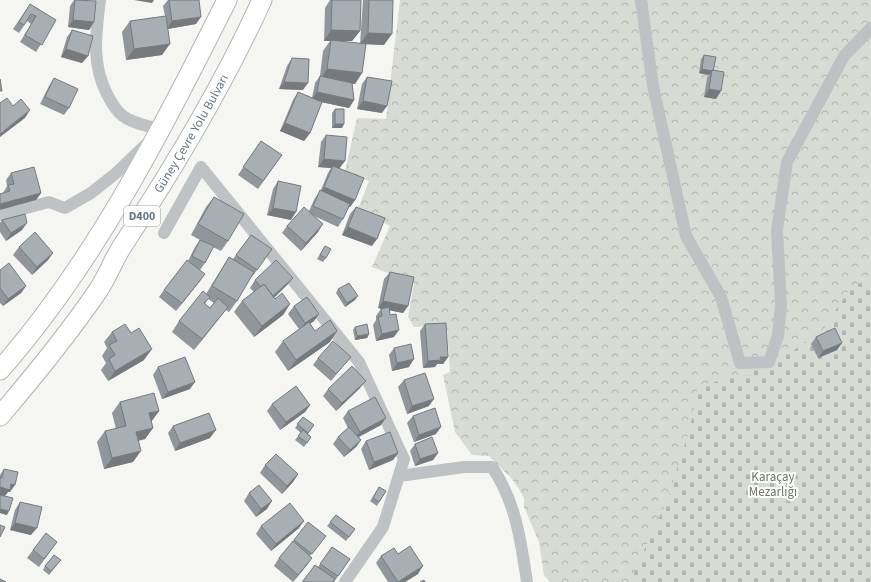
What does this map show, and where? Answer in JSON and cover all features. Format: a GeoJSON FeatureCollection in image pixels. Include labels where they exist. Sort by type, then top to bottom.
{"type":"FeatureCollection","features":[{"type":"Feature","properties":{"kind":"highway","name":"Güney Çevre Yolu Bulvarı"},"geometry":{"type":"LineString","coordinates":[[0,370],[80,267],[161,130],[227,0]]}},
{"type":"Feature","properties":{"kind":"highway","name":"Güney Çevre Yolu Bulvarı"},"geometry":{"type":"LineString","coordinates":[[0,416],[45,364],[98,291],[122,247],[161,188],[212,102],[262,0]]}},
{"type":"Feature","properties":{"kind":"street"},"geometry":{"type":"LineString","coordinates":[[0,215],[49,202],[65,208],[91,193],[115,174],[161,130],[124,117],[114,108],[102,85],[95,59],[95,39],[100,0]]}},
{"type":"Feature","properties":{"kind":"street"},"geometry":{"type":"LineString","coordinates":[[641,0],[653,86],[686,236],[721,297],[740,363],[769,362],[778,336],[781,305],[777,230],[787,162],[844,56],[871,28]]}},
{"type":"Feature","properties":{"kind":"street"},"geometry":{"type":"LineString","coordinates":[[164,233],[201,167],[359,362],[404,459],[383,527],[345,582]]}},
{"type":"Feature","properties":{"kind":"street"},"geometry":{"type":"LineString","coordinates":[[399,476],[464,467],[492,467],[502,481],[520,532],[527,582]]}},
{"type":"Feature","properties":{"kind":"green space"},"geometry":{"type":"Polygon","coordinates":[[[400,0],[871,0],[871,582],[550,582],[544,575],[539,542],[524,507],[524,498],[519,489],[512,479],[489,456],[472,455],[455,432],[443,375],[450,372],[447,325],[414,327],[408,317],[414,283],[372,267],[390,226],[358,209],[369,181],[345,171],[357,118],[386,119],[400,0]]]}},
{"type":"Feature","properties":{"kind":"green space","name":"Karaçay Mezarlığı"},"geometry":{"type":"Polygon","coordinates":[[[871,280],[871,582],[635,582],[634,572],[668,498],[690,428],[698,386],[750,373],[794,350],[824,329],[852,285],[871,280]]]}},
{"type":"Feature","properties":{"kind":"building"},"geometry":{"type":"Polygon","coordinates":[[[75,0],[96,1],[94,22],[73,20],[75,0]]]}},
{"type":"Feature","properties":{"kind":"building"},"geometry":{"type":"Polygon","coordinates":[[[169,0],[199,0],[201,17],[172,21],[169,0]]]}},
{"type":"Feature","properties":{"kind":"building"},"geometry":{"type":"Polygon","coordinates":[[[332,0],[361,0],[360,31],[331,30],[332,0]]]}},
{"type":"Feature","properties":{"kind":"building"},"geometry":{"type":"Polygon","coordinates":[[[369,0],[393,0],[392,34],[368,33],[369,0]]]}},
{"type":"Feature","properties":{"kind":"building"},"geometry":{"type":"Polygon","coordinates":[[[30,4],[56,20],[42,45],[25,35],[36,16],[31,14],[24,25],[19,22],[30,4]]]}},
{"type":"Feature","properties":{"kind":"building"},"geometry":{"type":"Polygon","coordinates":[[[166,16],[170,44],[134,49],[130,21],[166,16]]]}},
{"type":"Feature","properties":{"kind":"building"},"geometry":{"type":"Polygon","coordinates":[[[72,30],[93,36],[88,56],[66,49],[72,30]]]}},
{"type":"Feature","properties":{"kind":"building"},"geometry":{"type":"Polygon","coordinates":[[[331,40],[366,44],[362,73],[327,69],[331,40]]]}},
{"type":"Feature","properties":{"kind":"building"},"geometry":{"type":"Polygon","coordinates":[[[704,55],[716,57],[713,71],[702,69],[704,55]]]}},
{"type":"Feature","properties":{"kind":"building"},"geometry":{"type":"Polygon","coordinates":[[[292,58],[309,59],[308,83],[284,82],[292,58]]]}},
{"type":"Feature","properties":{"kind":"building"},"geometry":{"type":"Polygon","coordinates":[[[712,70],[724,72],[721,91],[709,89],[712,70]]]}},
{"type":"Feature","properties":{"kind":"building"},"geometry":{"type":"Polygon","coordinates":[[[320,76],[352,83],[354,100],[317,92],[320,76]]]}},
{"type":"Feature","properties":{"kind":"building"},"geometry":{"type":"Polygon","coordinates":[[[367,77],[392,81],[387,106],[363,101],[367,77]]]}},
{"type":"Feature","properties":{"kind":"building"},"geometry":{"type":"Polygon","coordinates":[[[54,78],[78,89],[69,108],[45,97],[54,78]]]}},
{"type":"Feature","properties":{"kind":"building"},"geometry":{"type":"Polygon","coordinates":[[[0,79],[2,91],[0,91],[0,79]]]}},
{"type":"Feature","properties":{"kind":"building"},"geometry":{"type":"Polygon","coordinates":[[[298,92],[322,102],[310,133],[285,123],[298,92]]]}},
{"type":"Feature","properties":{"kind":"building"},"geometry":{"type":"Polygon","coordinates":[[[7,98],[13,106],[21,99],[30,110],[0,134],[0,103],[7,98]]]}},
{"type":"Feature","properties":{"kind":"building"},"geometry":{"type":"Polygon","coordinates":[[[335,109],[344,109],[344,124],[335,124],[335,109]]]}},
{"type":"Feature","properties":{"kind":"building"},"geometry":{"type":"Polygon","coordinates":[[[326,135],[347,137],[345,161],[324,159],[326,135]]]}},
{"type":"Feature","properties":{"kind":"building"},"geometry":{"type":"Polygon","coordinates":[[[261,141],[282,155],[263,181],[243,167],[261,141]]]}},
{"type":"Feature","properties":{"kind":"building"},"geometry":{"type":"Polygon","coordinates":[[[333,166],[364,178],[355,200],[324,187],[333,166]]]}},
{"type":"Feature","properties":{"kind":"building"},"geometry":{"type":"Polygon","coordinates":[[[34,167],[41,193],[0,204],[0,194],[10,191],[8,185],[14,184],[11,173],[34,167]]]}},
{"type":"Feature","properties":{"kind":"building"},"geometry":{"type":"Polygon","coordinates":[[[278,181],[301,186],[296,212],[273,208],[278,181]]]}},
{"type":"Feature","properties":{"kind":"building"},"geometry":{"type":"Polygon","coordinates":[[[320,190],[350,204],[343,219],[313,206],[320,190]]]}},
{"type":"Feature","properties":{"kind":"building"},"geometry":{"type":"Polygon","coordinates":[[[214,197],[244,214],[228,241],[198,224],[214,197]]]}},
{"type":"Feature","properties":{"kind":"building"},"geometry":{"type":"Polygon","coordinates":[[[304,207],[323,224],[306,243],[287,226],[304,207]]]}},
{"type":"Feature","properties":{"kind":"building"},"geometry":{"type":"Polygon","coordinates":[[[356,207],[385,218],[377,239],[348,227],[356,207]]]}},
{"type":"Feature","properties":{"kind":"building"},"geometry":{"type":"Polygon","coordinates":[[[25,214],[27,223],[11,233],[2,220],[25,214]]]}},
{"type":"Feature","properties":{"kind":"building"},"geometry":{"type":"Polygon","coordinates":[[[35,232],[53,253],[37,267],[19,247],[35,232]]]}},
{"type":"Feature","properties":{"kind":"building"},"geometry":{"type":"Polygon","coordinates":[[[251,235],[272,249],[257,270],[236,255],[251,235]]]}},
{"type":"Feature","properties":{"kind":"building"},"geometry":{"type":"Polygon","coordinates":[[[200,240],[214,246],[205,263],[192,256],[200,240]]]}},
{"type":"Feature","properties":{"kind":"building"},"geometry":{"type":"Polygon","coordinates":[[[325,246],[331,249],[326,258],[320,255],[325,246]]]}},
{"type":"Feature","properties":{"kind":"building"},"geometry":{"type":"Polygon","coordinates":[[[229,257],[254,272],[237,301],[212,286],[229,257]]]}},
{"type":"Feature","properties":{"kind":"building"},"geometry":{"type":"Polygon","coordinates":[[[187,260],[205,274],[182,303],[164,290],[187,260]]]}},
{"type":"Feature","properties":{"kind":"building"},"geometry":{"type":"Polygon","coordinates":[[[276,260],[293,278],[273,296],[264,284],[261,287],[255,280],[276,260]]]}},
{"type":"Feature","properties":{"kind":"building"},"geometry":{"type":"Polygon","coordinates":[[[9,263],[26,286],[8,299],[0,288],[0,270],[9,263]]]}},
{"type":"Feature","properties":{"kind":"building"},"geometry":{"type":"Polygon","coordinates":[[[390,272],[414,277],[408,306],[383,301],[390,272]]]}},
{"type":"Feature","properties":{"kind":"building"},"geometry":{"type":"Polygon","coordinates":[[[349,283],[358,296],[347,303],[338,289],[349,283]]]}},
{"type":"Feature","properties":{"kind":"building"},"geometry":{"type":"Polygon","coordinates":[[[264,284],[275,299],[282,293],[290,304],[262,326],[242,301],[264,284]]]}},
{"type":"Feature","properties":{"kind":"building"},"geometry":{"type":"Polygon","coordinates":[[[203,291],[210,297],[204,303],[210,308],[218,298],[228,307],[202,339],[179,321],[203,291]]]}},
{"type":"Feature","properties":{"kind":"building"},"geometry":{"type":"Polygon","coordinates":[[[307,297],[319,314],[305,323],[294,306],[307,297]]]}},
{"type":"Feature","properties":{"kind":"building"},"geometry":{"type":"Polygon","coordinates":[[[389,307],[390,315],[396,314],[399,330],[382,334],[378,317],[382,316],[381,309],[389,307]]]}},
{"type":"Feature","properties":{"kind":"building"},"geometry":{"type":"Polygon","coordinates":[[[330,320],[337,331],[296,360],[283,341],[309,322],[315,331],[330,320]]]}},
{"type":"Feature","properties":{"kind":"building"},"geometry":{"type":"Polygon","coordinates":[[[446,323],[448,357],[440,357],[441,360],[428,361],[425,324],[446,323]]]}},
{"type":"Feature","properties":{"kind":"building"},"geometry":{"type":"Polygon","coordinates":[[[125,324],[131,333],[139,328],[152,349],[115,371],[109,359],[115,355],[109,345],[117,341],[112,332],[125,324]]]}},
{"type":"Feature","properties":{"kind":"building"},"geometry":{"type":"Polygon","coordinates":[[[367,324],[369,334],[357,336],[355,327],[367,324]]]}},
{"type":"Feature","properties":{"kind":"building"},"geometry":{"type":"Polygon","coordinates":[[[835,328],[842,343],[823,351],[816,337],[835,328]]]}},
{"type":"Feature","properties":{"kind":"building"},"geometry":{"type":"Polygon","coordinates":[[[333,341],[351,357],[336,374],[318,358],[333,341]]]}},
{"type":"Feature","properties":{"kind":"building"},"geometry":{"type":"Polygon","coordinates":[[[411,344],[414,359],[397,363],[394,348],[411,344]]]}},
{"type":"Feature","properties":{"kind":"building"},"geometry":{"type":"Polygon","coordinates":[[[185,357],[195,382],[168,392],[158,367],[185,357]]]}},
{"type":"Feature","properties":{"kind":"building"},"geometry":{"type":"Polygon","coordinates":[[[352,366],[366,381],[342,403],[328,389],[352,366]]]}},
{"type":"Feature","properties":{"kind":"building"},"geometry":{"type":"Polygon","coordinates":[[[425,373],[434,399],[412,406],[404,380],[425,373]]]}},
{"type":"Feature","properties":{"kind":"building"},"geometry":{"type":"Polygon","coordinates":[[[296,386],[310,405],[286,422],[272,404],[296,386]]]}},
{"type":"Feature","properties":{"kind":"building"},"geometry":{"type":"Polygon","coordinates":[[[154,393],[159,411],[149,413],[153,428],[136,432],[141,451],[112,458],[105,431],[126,426],[120,402],[154,393]]]}},
{"type":"Feature","properties":{"kind":"building"},"geometry":{"type":"Polygon","coordinates":[[[375,397],[386,418],[360,432],[348,411],[375,397]]]}},
{"type":"Feature","properties":{"kind":"building"},"geometry":{"type":"Polygon","coordinates":[[[435,408],[441,427],[419,435],[413,416],[435,408]]]}},
{"type":"Feature","properties":{"kind":"building"},"geometry":{"type":"Polygon","coordinates":[[[209,413],[216,430],[180,443],[173,426],[209,413]]]}},
{"type":"Feature","properties":{"kind":"building"},"geometry":{"type":"Polygon","coordinates":[[[303,417],[314,425],[308,433],[297,424],[303,417]]]}},
{"type":"Feature","properties":{"kind":"building"},"geometry":{"type":"Polygon","coordinates":[[[349,427],[361,440],[350,450],[338,437],[349,427]]]}},
{"type":"Feature","properties":{"kind":"building"},"geometry":{"type":"Polygon","coordinates":[[[303,430],[311,437],[307,443],[298,436],[303,430]]]}},
{"type":"Feature","properties":{"kind":"building"},"geometry":{"type":"Polygon","coordinates":[[[390,432],[398,453],[374,462],[366,441],[390,432]]]}},
{"type":"Feature","properties":{"kind":"building"},"geometry":{"type":"Polygon","coordinates":[[[432,437],[438,453],[420,459],[415,444],[432,437]]]}},
{"type":"Feature","properties":{"kind":"building"},"geometry":{"type":"Polygon","coordinates":[[[276,454],[298,474],[287,486],[265,465],[276,454]]]}},
{"type":"Feature","properties":{"kind":"building"},"geometry":{"type":"Polygon","coordinates":[[[4,469],[18,472],[15,485],[11,484],[10,490],[0,487],[0,477],[2,478],[4,469]]]}},
{"type":"Feature","properties":{"kind":"building"},"geometry":{"type":"Polygon","coordinates":[[[259,485],[272,501],[261,509],[249,493],[259,485]]]}},
{"type":"Feature","properties":{"kind":"building"},"geometry":{"type":"Polygon","coordinates":[[[379,487],[386,491],[379,502],[373,498],[379,487]]]}},
{"type":"Feature","properties":{"kind":"building"},"geometry":{"type":"Polygon","coordinates":[[[0,495],[13,498],[9,511],[0,509],[0,495]]]}},
{"type":"Feature","properties":{"kind":"building"},"geometry":{"type":"Polygon","coordinates":[[[20,502],[42,507],[37,528],[15,523],[20,502]]]}},
{"type":"Feature","properties":{"kind":"building"},"geometry":{"type":"Polygon","coordinates":[[[290,503],[304,521],[276,544],[261,526],[290,503]]]}},
{"type":"Feature","properties":{"kind":"building"},"geometry":{"type":"Polygon","coordinates":[[[336,515],[355,529],[349,537],[330,522],[336,515]]]}},
{"type":"Feature","properties":{"kind":"building"},"geometry":{"type":"Polygon","coordinates":[[[308,522],[326,536],[312,554],[294,540],[308,522]]]}},
{"type":"Feature","properties":{"kind":"building"},"geometry":{"type":"Polygon","coordinates":[[[0,525],[5,527],[0,537],[0,525]]]}},
{"type":"Feature","properties":{"kind":"building"},"geometry":{"type":"Polygon","coordinates":[[[46,533],[57,542],[44,559],[33,550],[46,533]]]}},
{"type":"Feature","properties":{"kind":"building"},"geometry":{"type":"Polygon","coordinates":[[[293,541],[312,558],[298,575],[279,558],[293,541]]]}},
{"type":"Feature","properties":{"kind":"building"},"geometry":{"type":"Polygon","coordinates":[[[410,546],[423,566],[398,582],[381,556],[394,548],[398,554],[410,546]]]}},
{"type":"Feature","properties":{"kind":"building"},"geometry":{"type":"Polygon","coordinates":[[[332,547],[350,559],[338,576],[320,564],[332,547]]]}},
{"type":"Feature","properties":{"kind":"building"},"geometry":{"type":"Polygon","coordinates":[[[54,555],[61,560],[51,571],[45,566],[54,555]]]}},
{"type":"Feature","properties":{"kind":"building"},"geometry":{"type":"Polygon","coordinates":[[[315,565],[335,579],[332,582],[303,581],[315,565]]]}}]}
